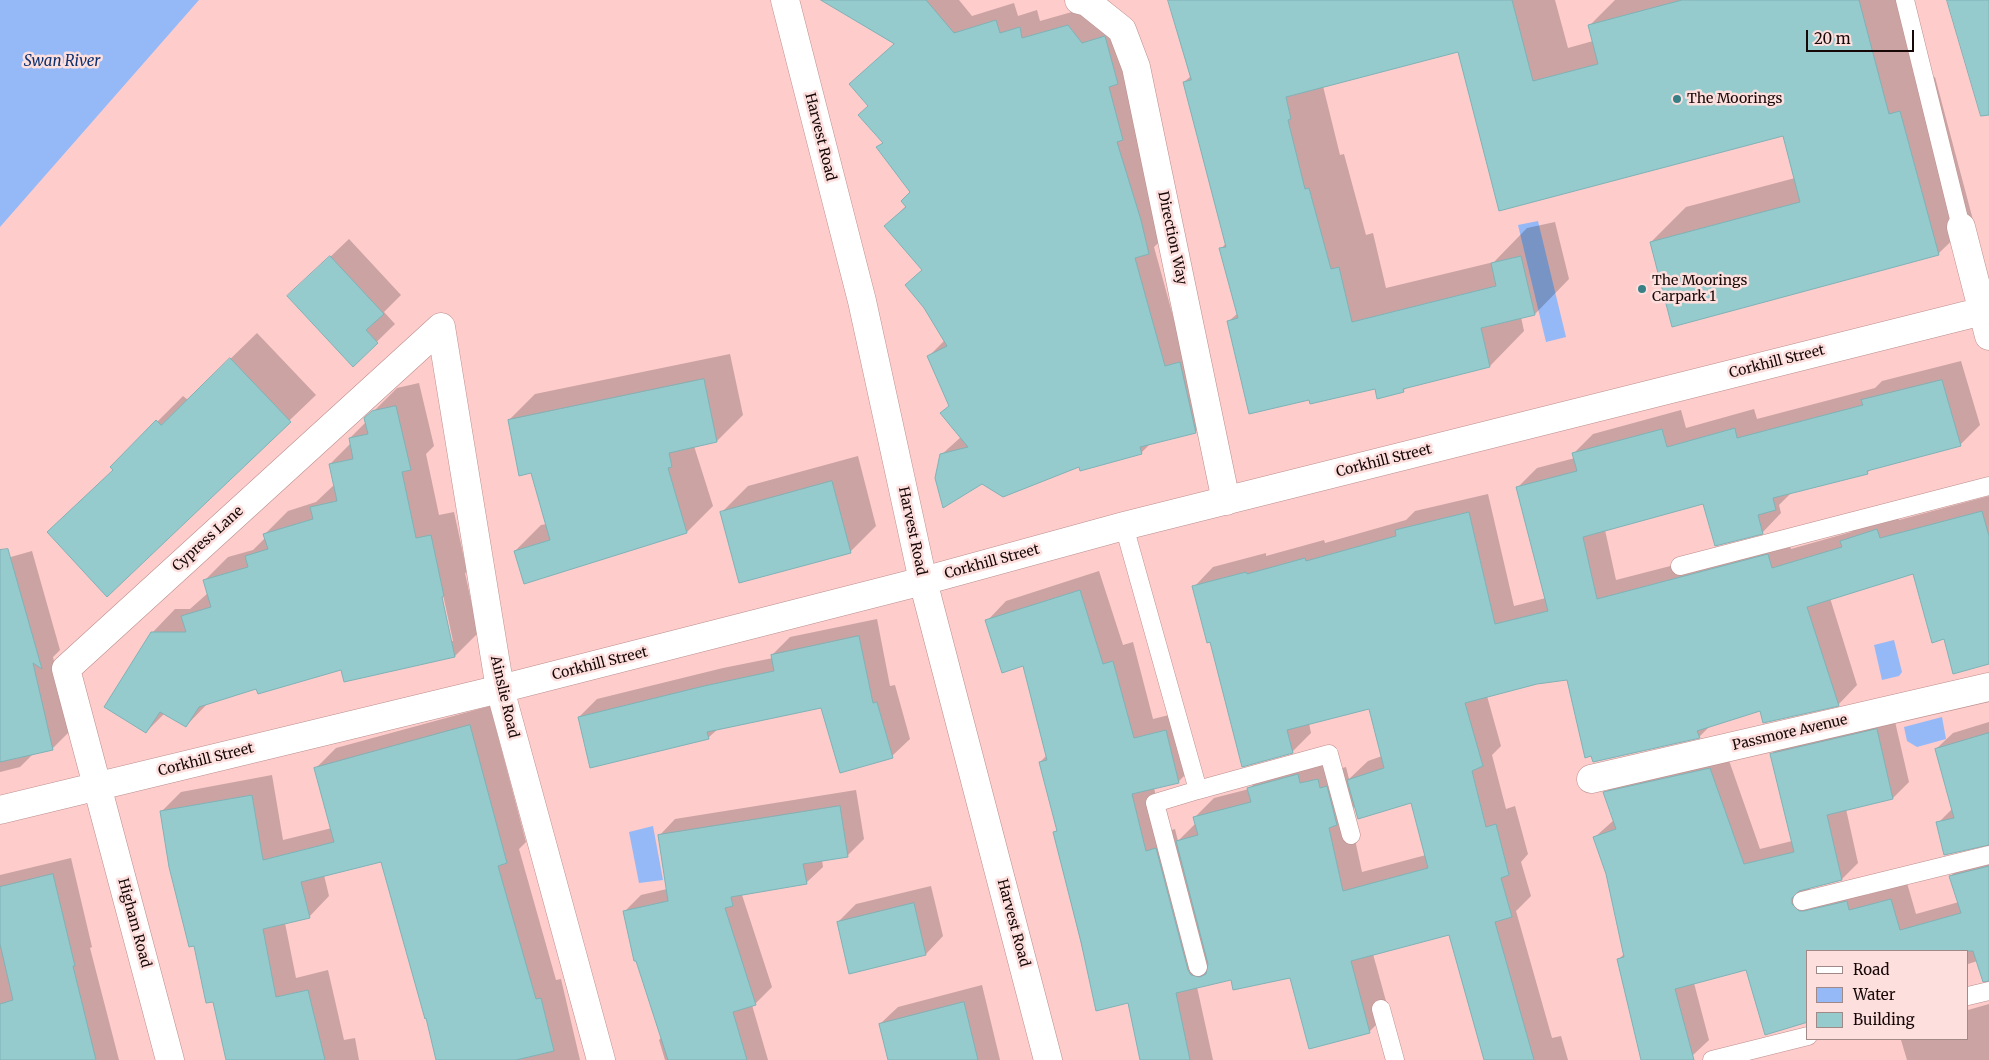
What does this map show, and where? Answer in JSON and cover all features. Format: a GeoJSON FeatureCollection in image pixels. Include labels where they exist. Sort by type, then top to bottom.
{"type":"FeatureCollection","features":[{"type":"Feature","properties":{"kind":"street","name":"Harvest Road"},"geometry":{"type":"LineString","coordinates":[[785,0],[862,301],[923,581],[1048,1060]]}},
{"type":"Feature","properties":{"kind":"street","name":"Direction Way"},"geometry":{"type":"LineString","coordinates":[[1079,0],[1087,2],[1122,30],[1136,67],[1226,500]]}},
{"type":"Feature","properties":{"kind":"street"},"geometry":{"type":"LineString","coordinates":[[1961,227],[1986,324]]}},
{"type":"Feature","properties":{"kind":"street","name":"Corkhill Street"},"geometry":{"type":"LineString","coordinates":[[0,810],[500,689],[923,581],[1226,500],[1986,324]]}},
{"type":"Feature","properties":{"kind":"street","name":"Ainslie Road"},"geometry":{"type":"LineString","coordinates":[[441,328],[500,689],[601,1060]]}},
{"type":"Feature","properties":{"kind":"street","name":"Cypress Lane"},"geometry":{"type":"LineString","coordinates":[[98,786],[66,668],[441,328]]}},
{"type":"Feature","properties":{"kind":"street","name":"Passmore Avenue"},"geometry":{"type":"LineString","coordinates":[[1591,779],[1989,687]]}},
{"type":"Feature","properties":{"kind":"street","name":"Higham Road"},"geometry":{"type":"LineString","coordinates":[[98,786],[170,1060]]}},
{"type":"Feature","properties":{"kind":"lane"},"geometry":{"type":"LineString","coordinates":[[1905,0],[1961,227]]}},
{"type":"Feature","properties":{"kind":"lane"},"geometry":{"type":"LineString","coordinates":[[1680,566],[1989,486]]}},
{"type":"Feature","properties":{"kind":"lane"},"geometry":{"type":"LineString","coordinates":[[1124,526],[1198,790]]}},
{"type":"Feature","properties":{"kind":"lane"},"geometry":{"type":"LineString","coordinates":[[1198,967],[1155,802],[1329,754],[1352,835]]}},
{"type":"Feature","properties":{"kind":"lane"},"geometry":{"type":"LineString","coordinates":[[1802,901],[1989,854]]}},
{"type":"Feature","properties":{"kind":"lane"},"geometry":{"type":"LineString","coordinates":[[1969,996],[1989,991]]}},
{"type":"Feature","properties":{"kind":"lane"},"geometry":{"type":"LineString","coordinates":[[1381,1009],[1395,1060]]}},
{"type":"Feature","properties":{"kind":"lane"},"geometry":{"type":"LineString","coordinates":[[1712,1060],[1806,1036]]}},
{"type":"Feature","properties":{"kind":"water","name":"Swan River"},"geometry":{"type":"Polygon","coordinates":[[[0,0],[199,0],[0,227],[0,0]]]}},
{"type":"Feature","properties":{"kind":"water"},"geometry":{"type":"Polygon","coordinates":[[[1538,221],[1566,337],[1546,342],[1518,225],[1538,221]]]}},
{"type":"Feature","properties":{"kind":"water"},"geometry":{"type":"Polygon","coordinates":[[[1894,640],[1902,672],[1899,676],[1882,680],[1874,645],[1894,640]]]}},
{"type":"Feature","properties":{"kind":"water"},"geometry":{"type":"Polygon","coordinates":[[[1942,717],[1946,739],[1917,747],[1907,741],[1904,727],[1942,717]]]}},
{"type":"Feature","properties":{"kind":"water"},"geometry":{"type":"Polygon","coordinates":[[[653,826],[663,880],[639,883],[629,832],[653,826]]]}},
{"type":"Feature","properties":{"kind":"building"},"geometry":{"type":"Polygon","coordinates":[[[821,0],[926,0],[954,33],[996,20],[1000,33],[1020,27],[1022,38],[1068,25],[1082,43],[1105,36],[1118,84],[1109,87],[1123,140],[1117,142],[1141,220],[1149,254],[1135,258],[1165,366],[1180,362],[1196,433],[1140,447],[1142,454],[1080,471],[1079,467],[1003,497],[982,484],[943,508],[935,478],[940,454],[968,447],[940,413],[949,406],[927,356],[947,346],[924,308],[905,285],[922,270],[884,226],[906,207],[901,201],[910,192],[876,147],[883,143],[858,115],[868,106],[849,84],[894,44],[821,0]]]}},
{"type":"Feature","properties":{"kind":"building"},"geometry":{"type":"Polygon","coordinates":[[[1168,0],[1512,0],[1533,81],[1598,64],[1588,25],[1682,0],[1859,0],[1889,114],[1900,111],[1939,255],[1672,327],[1650,242],[1800,202],[1783,136],[1499,211],[1458,52],[1286,97],[1291,119],[1288,120],[1305,189],[1309,188],[1331,269],[1339,267],[1352,322],[1496,286],[1491,263],[1521,256],[1535,315],[1481,328],[1490,367],[1403,389],[1404,392],[1377,399],[1375,389],[1310,404],[1309,400],[1249,414],[1227,321],[1238,318],[1219,248],[1226,247],[1183,82],[1191,80],[1168,0]]]}},
{"type":"Feature","properties":{"kind":"building"},"geometry":{"type":"Polygon","coordinates":[[[1947,0],[1989,0],[1989,115],[1981,116],[1947,0]]]}},
{"type":"Feature","properties":{"kind":"building"},"geometry":{"type":"Polygon","coordinates":[[[330,256],[384,314],[366,330],[378,343],[353,367],[287,296],[330,256]]]}},
{"type":"Feature","properties":{"kind":"building"},"geometry":{"type":"Polygon","coordinates":[[[230,358],[291,422],[107,597],[47,532],[113,470],[110,467],[156,420],[161,425],[230,358]]]}},
{"type":"Feature","properties":{"kind":"building"},"geometry":{"type":"Polygon","coordinates":[[[704,379],[717,442],[669,453],[672,467],[668,468],[687,533],[524,584],[514,551],[550,540],[531,473],[519,476],[508,420],[704,379]]]}},
{"type":"Feature","properties":{"kind":"building"},"geometry":{"type":"Polygon","coordinates":[[[1942,380],[1961,446],[1867,471],[1868,474],[1773,498],[1776,510],[1758,515],[1763,534],[1715,546],[1703,504],[1583,537],[1597,599],[1768,554],[1772,568],[1842,547],[1840,541],[1877,529],[1880,538],[1982,511],[1989,536],[1989,664],[1953,674],[1944,639],[1932,643],[1913,574],[1807,607],[1839,706],[1763,723],[1760,711],[1697,731],[1700,738],[1593,762],[1591,756],[1585,758],[1567,680],[1537,684],[1465,703],[1483,766],[1472,771],[1486,827],[1496,824],[1509,875],[1501,878],[1512,917],[1495,922],[1534,1060],[1484,1060],[1449,935],[1351,961],[1370,1033],[1309,1049],[1290,978],[1233,990],[1231,980],[1176,993],[1190,1060],[1140,1060],[1128,1003],[1096,1011],[1081,942],[1053,832],[1057,831],[1039,762],[1047,760],[1023,666],[1002,673],[985,620],[1080,590],[1103,664],[1113,661],[1134,738],[1166,730],[1179,783],[1132,794],[1146,851],[1156,848],[1188,970],[1191,975],[1200,977],[1206,974],[1208,964],[1176,841],[1198,835],[1193,817],[1251,802],[1247,788],[1298,774],[1300,783],[1318,779],[1320,788],[1327,786],[1337,825],[1329,828],[1343,891],[1428,868],[1411,803],[1358,819],[1347,780],[1384,768],[1369,709],[1287,730],[1293,753],[1242,767],[1210,642],[1207,643],[1192,586],[1246,572],[1247,574],[1305,558],[1306,561],[1396,536],[1395,530],[1469,512],[1495,624],[1548,611],[1516,487],[1577,471],[1572,453],[1662,429],[1667,447],[1735,428],[1737,438],[1863,405],[1861,400],[1942,380]]]}},
{"type":"Feature","properties":{"kind":"building"},"geometry":{"type":"Polygon","coordinates":[[[396,406],[411,470],[402,472],[416,538],[431,535],[455,657],[344,682],[341,670],[258,694],[256,689],[199,707],[186,727],[160,712],[146,733],[104,707],[151,632],[186,632],[181,616],[211,607],[203,580],[248,567],[245,556],[268,549],[263,534],[313,519],[310,507],[337,501],[329,464],[353,459],[349,438],[368,434],[364,418],[372,411],[396,406]]]}},
{"type":"Feature","properties":{"kind":"building"},"geometry":{"type":"Polygon","coordinates":[[[832,481],[851,553],[739,583],[720,512],[832,481]]]}},
{"type":"Feature","properties":{"kind":"building"},"geometry":{"type":"Polygon","coordinates":[[[8,549],[42,669],[33,663],[53,750],[0,762],[0,550],[8,549]]]}},
{"type":"Feature","properties":{"kind":"building"},"geometry":{"type":"Polygon","coordinates":[[[859,636],[873,703],[877,702],[893,758],[840,773],[821,708],[707,732],[709,739],[590,768],[578,717],[774,671],[771,655],[859,636]]]}},
{"type":"Feature","properties":{"kind":"building"},"geometry":{"type":"Polygon","coordinates":[[[470,725],[507,863],[498,866],[536,999],[541,998],[554,1051],[516,1060],[436,1060],[426,1018],[381,862],[301,882],[310,918],[263,929],[276,997],[308,990],[325,1060],[226,1060],[213,1002],[206,1003],[194,946],[189,947],[169,867],[160,811],[252,795],[263,860],[334,842],[314,768],[470,725]]]}},
{"type":"Feature","properties":{"kind":"building"},"geometry":{"type":"Polygon","coordinates":[[[1877,729],[1893,799],[1827,815],[1842,880],[1799,891],[1792,898],[1792,904],[1799,911],[1804,911],[1847,901],[1849,910],[1891,899],[1900,930],[1961,913],[1949,876],[1989,866],[1989,981],[1983,982],[1973,951],[1969,950],[1806,950],[1806,1023],[1765,1035],[1746,970],[1675,989],[1694,1060],[1641,1060],[1617,959],[1624,957],[1606,874],[1593,837],[1616,829],[1603,792],[1710,768],[1744,864],[1794,852],[1770,754],[1877,729]]]}},
{"type":"Feature","properties":{"kind":"building"},"geometry":{"type":"Polygon","coordinates":[[[1989,733],[1989,845],[1944,855],[1936,822],[1954,818],[1935,749],[1989,733]]]}},
{"type":"Feature","properties":{"kind":"building"},"geometry":{"type":"Polygon","coordinates":[[[840,806],[848,857],[803,864],[807,884],[731,897],[733,906],[725,908],[756,1005],[733,1012],[747,1060],[668,1060],[636,961],[634,961],[623,911],[668,901],[658,835],[840,806]]]}},
{"type":"Feature","properties":{"kind":"building"},"geometry":{"type":"Polygon","coordinates":[[[53,874],[96,1060],[0,1060],[0,1004],[13,1000],[0,944],[0,887],[53,874]]]}},
{"type":"Feature","properties":{"kind":"building"},"geometry":{"type":"Polygon","coordinates":[[[914,903],[926,955],[849,974],[837,922],[914,903]]]}},
{"type":"Feature","properties":{"kind":"building"},"geometry":{"type":"Polygon","coordinates":[[[964,1002],[978,1060],[888,1060],[879,1024],[964,1002]]]}},
{"type":"Feature","properties":{"kind":"place","name":"The Moorings"},"geometry":{"type":"Point","coordinates":[1677,99]}},
{"type":"Feature","properties":{"kind":"place","name":"The Moorings Carpark 1"},"geometry":{"type":"Point","coordinates":[1642,289]}}]}
